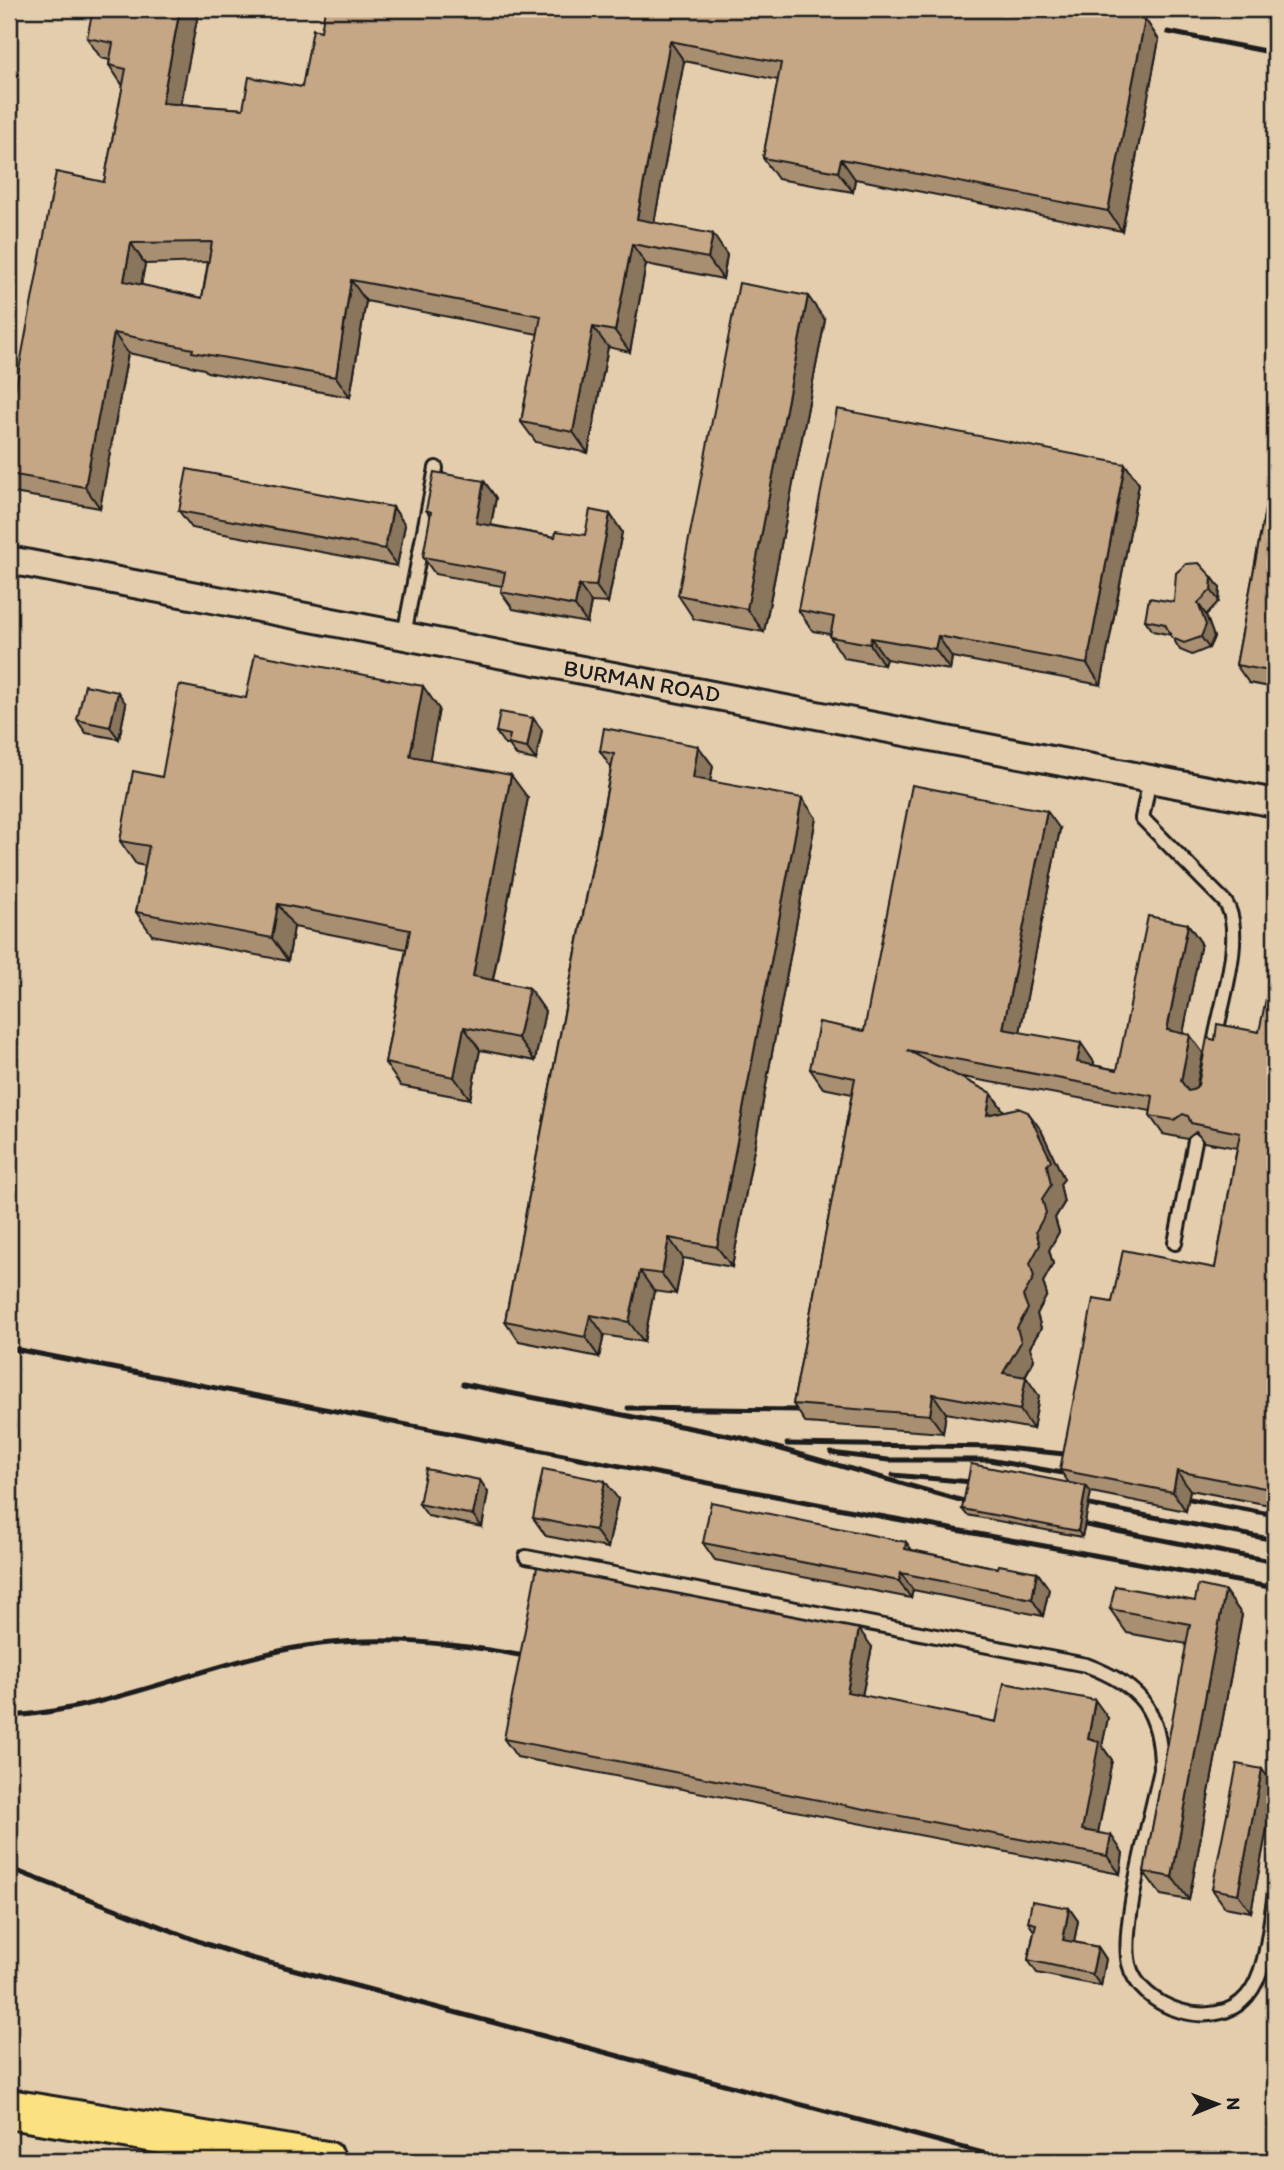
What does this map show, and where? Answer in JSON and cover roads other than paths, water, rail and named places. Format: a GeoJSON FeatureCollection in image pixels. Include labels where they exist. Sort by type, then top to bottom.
{"type":"FeatureCollection","features":[{"type":"Feature","properties":{"kind":"highway"},"geometry":{"type":"LineString","coordinates":[[9,2109],[326,2161]]}},
{"type":"Feature","properties":{"kind":"street","name":"BURMAN ROAD"},"geometry":{"type":"LineString","coordinates":[[9,560],[1275,803]]}},
{"type":"Feature","properties":{"kind":"lane"},"geometry":{"type":"LineString","coordinates":[[404,635],[436,468]]}},
{"type":"Feature","properties":{"kind":"lane"},"geometry":{"type":"LineString","coordinates":[[1150,779],[1142,818],[1225,902],[1234,918],[1234,940],[1213,1047]]}},
{"type":"Feature","properties":{"kind":"lane"},"geometry":{"type":"LineString","coordinates":[[1175,1243],[1195,1141]]}},
{"type":"Feature","properties":{"kind":"lane"},"geometry":{"type":"LineString","coordinates":[[526,1557],[1086,1665],[1117,1678],[1147,1705],[1159,1733],[1161,1769],[1127,1937],[1134,1979],[1156,2000],[1190,2012],[1223,2011],[1246,1998],[1255,1984],[1275,1894]]}},
{"type":"Feature","properties":{"kind":"railway"},"geometry":{"type":"LineString","coordinates":[[1168,32],[1275,53]]}},
{"type":"Feature","properties":{"kind":"railway"},"geometry":{"type":"LineString","coordinates":[[9,1348],[874,1515],[1275,1588]]}},
{"type":"Feature","properties":{"kind":"railway"},"geometry":{"type":"LineString","coordinates":[[463,1384],[742,1438],[967,1502]]}},
{"type":"Feature","properties":{"kind":"railway"},"geometry":{"type":"LineString","coordinates":[[628,1408],[805,1410]]}},
{"type":"Feature","properties":{"kind":"railway"},"geometry":{"type":"LineString","coordinates":[[787,1444],[996,1447],[1064,1454]]}},
{"type":"Feature","properties":{"kind":"railway"},"geometry":{"type":"LineString","coordinates":[[831,1453],[888,1460],[989,1460],[1074,1475]]}},
{"type":"Feature","properties":{"kind":"railway"},"geometry":{"type":"LineString","coordinates":[[893,1475],[972,1482]]}},
{"type":"Feature","properties":{"kind":"railway"},"geometry":{"type":"LineString","coordinates":[[1190,1499],[1275,1515]]}},
{"type":"Feature","properties":{"kind":"railway"},"geometry":{"type":"LineString","coordinates":[[1090,1505],[1275,1540]]}},
{"type":"Feature","properties":{"kind":"railway"},"geometry":{"type":"LineString","coordinates":[[1086,1525],[1275,1562]]}},
{"type":"Feature","properties":{"kind":"railway"},"geometry":{"type":"LineString","coordinates":[[9,1716],[42,1713],[107,1700],[234,1662],[300,1647],[334,1643],[437,1643],[540,1659]]}},
{"type":"Feature","properties":{"kind":"railway"},"geometry":{"type":"LineString","coordinates":[[9,1868],[206,1944],[251,1958],[1013,2161]]}}]}
